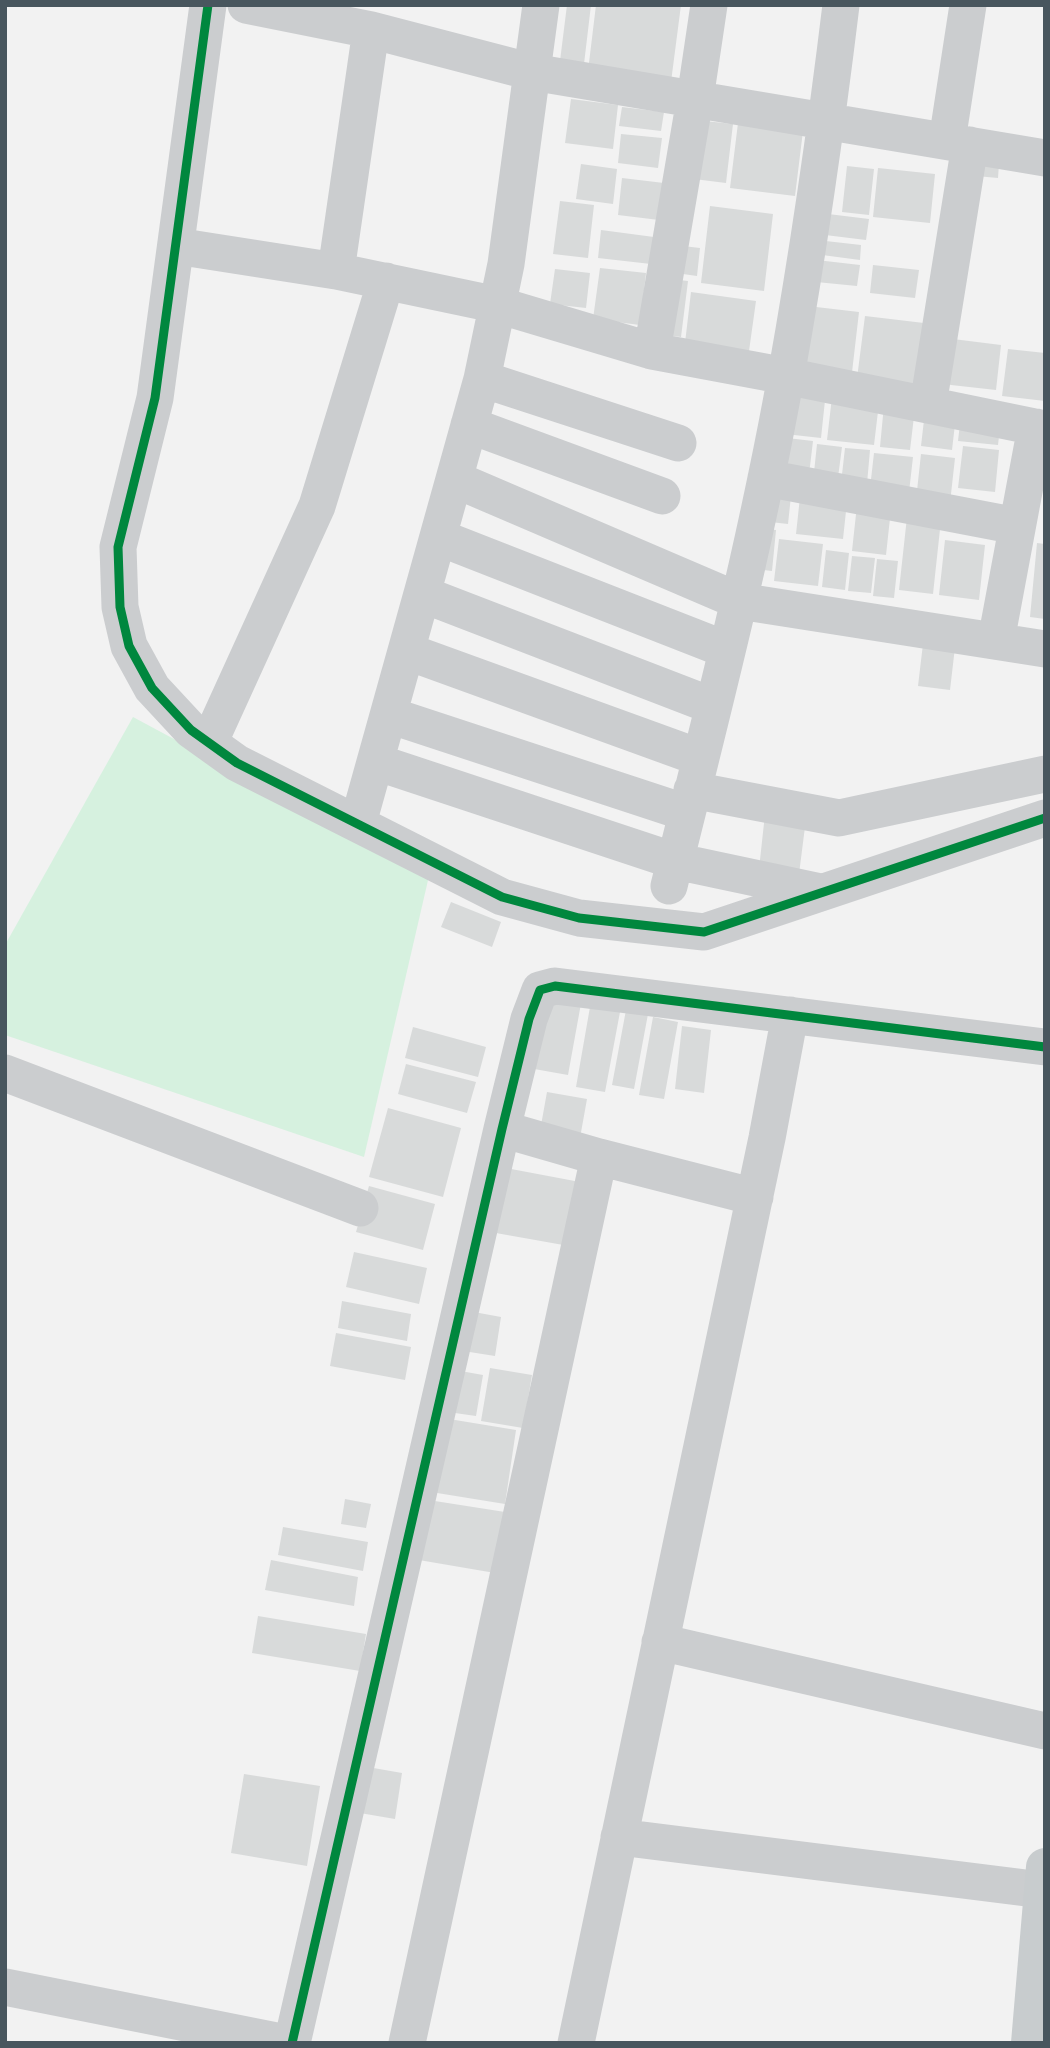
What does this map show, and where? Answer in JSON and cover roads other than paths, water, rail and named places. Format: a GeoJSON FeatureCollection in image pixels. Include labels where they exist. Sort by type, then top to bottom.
{"type":"FeatureCollection","features":[{"type":"Feature","properties":{"kind":"main road"},"geometry":{"type":"LineString","coordinates":[[1030,2043],[1043,1879]]}},
{"type":"Feature","properties":{"kind":"street"},"geometry":{"type":"LineString","coordinates":[[208,5],[155,398],[118,547],[120,607],[129,646],[152,688],[191,730],[237,763],[502,897],[579,918],[704,932],[1045,818]]}},
{"type":"Feature","properties":{"kind":"street"},"geometry":{"type":"LineString","coordinates":[[246,5],[371,30],[532,72],[1045,158]]}},
{"type":"Feature","properties":{"kind":"street"},"geometry":{"type":"LineString","coordinates":[[358,823],[482,379],[506,264],[541,5]]}},
{"type":"Feature","properties":{"kind":"street"},"geometry":{"type":"LineString","coordinates":[[652,351],[709,5]]}},
{"type":"Feature","properties":{"kind":"street"},"geometry":{"type":"LineString","coordinates":[[672,874],[739,601],[786,376],[827,123],[841,5]]}},
{"type":"Feature","properties":{"kind":"street"},"geometry":{"type":"LineString","coordinates":[[928,405],[959,143],[968,5]]}},
{"type":"Feature","properties":{"kind":"street"},"geometry":{"type":"LineString","coordinates":[[336,271],[371,30]]}},
{"type":"Feature","properties":{"kind":"street"},"geometry":{"type":"LineString","coordinates":[[176,246],[386,281],[498,305],[652,351],[1040,428],[1017,526],[996,641]]}},
{"type":"Feature","properties":{"kind":"street"},"geometry":{"type":"LineString","coordinates":[[209,743],[317,506],[386,281]]}},
{"type":"Feature","properties":{"kind":"street"},"geometry":{"type":"LineString","coordinates":[[482,379],[678,443]]}},
{"type":"Feature","properties":{"kind":"street"},"geometry":{"type":"LineString","coordinates":[[469,425],[662,496]]}},
{"type":"Feature","properties":{"kind":"street"},"geometry":{"type":"LineString","coordinates":[[766,478],[1017,526]]}},
{"type":"Feature","properties":{"kind":"street"},"geometry":{"type":"LineString","coordinates":[[454,479],[739,601],[1045,649]]}},
{"type":"Feature","properties":{"kind":"street"},"geometry":{"type":"LineString","coordinates":[[438,537],[727,650]]}},
{"type":"Feature","properties":{"kind":"street"},"geometry":{"type":"LineString","coordinates":[[422,594],[713,706]]}},
{"type":"Feature","properties":{"kind":"street"},"geometry":{"type":"LineString","coordinates":[[406,651],[693,787]]}},
{"type":"Feature","properties":{"kind":"street"},"geometry":{"type":"LineString","coordinates":[[388,715],[693,787],[839,818],[1045,774]]}},
{"type":"Feature","properties":{"kind":"street"},"geometry":{"type":"LineString","coordinates":[[376,762],[672,874],[823,893]]}},
{"type":"Feature","properties":{"kind":"street"},"geometry":{"type":"LineString","coordinates":[[292,2043],[502,1129],[529,1019],[540,990],[555,986],[1045,1046]]}},
{"type":"Feature","properties":{"kind":"street"},"geometry":{"type":"LineString","coordinates":[[576,2043],[755,1198],[790,1015]]}},
{"type":"Feature","properties":{"kind":"street"},"geometry":{"type":"LineString","coordinates":[[5,1073],[360,1208]]}},
{"type":"Feature","properties":{"kind":"street"},"geometry":{"type":"LineString","coordinates":[[502,1129],[755,1198]]}},
{"type":"Feature","properties":{"kind":"street"},"geometry":{"type":"LineString","coordinates":[[407,2043],[599,1157]]}},
{"type":"Feature","properties":{"kind":"street"},"geometry":{"type":"LineString","coordinates":[[660,1642],[1045,1731]]}},
{"type":"Feature","properties":{"kind":"street"},"geometry":{"type":"LineString","coordinates":[[619,1837],[1043,1879]]}},
{"type":"Feature","properties":{"kind":"street"},"geometry":{"type":"LineString","coordinates":[[5,1987],[286,2043]]}}]}
